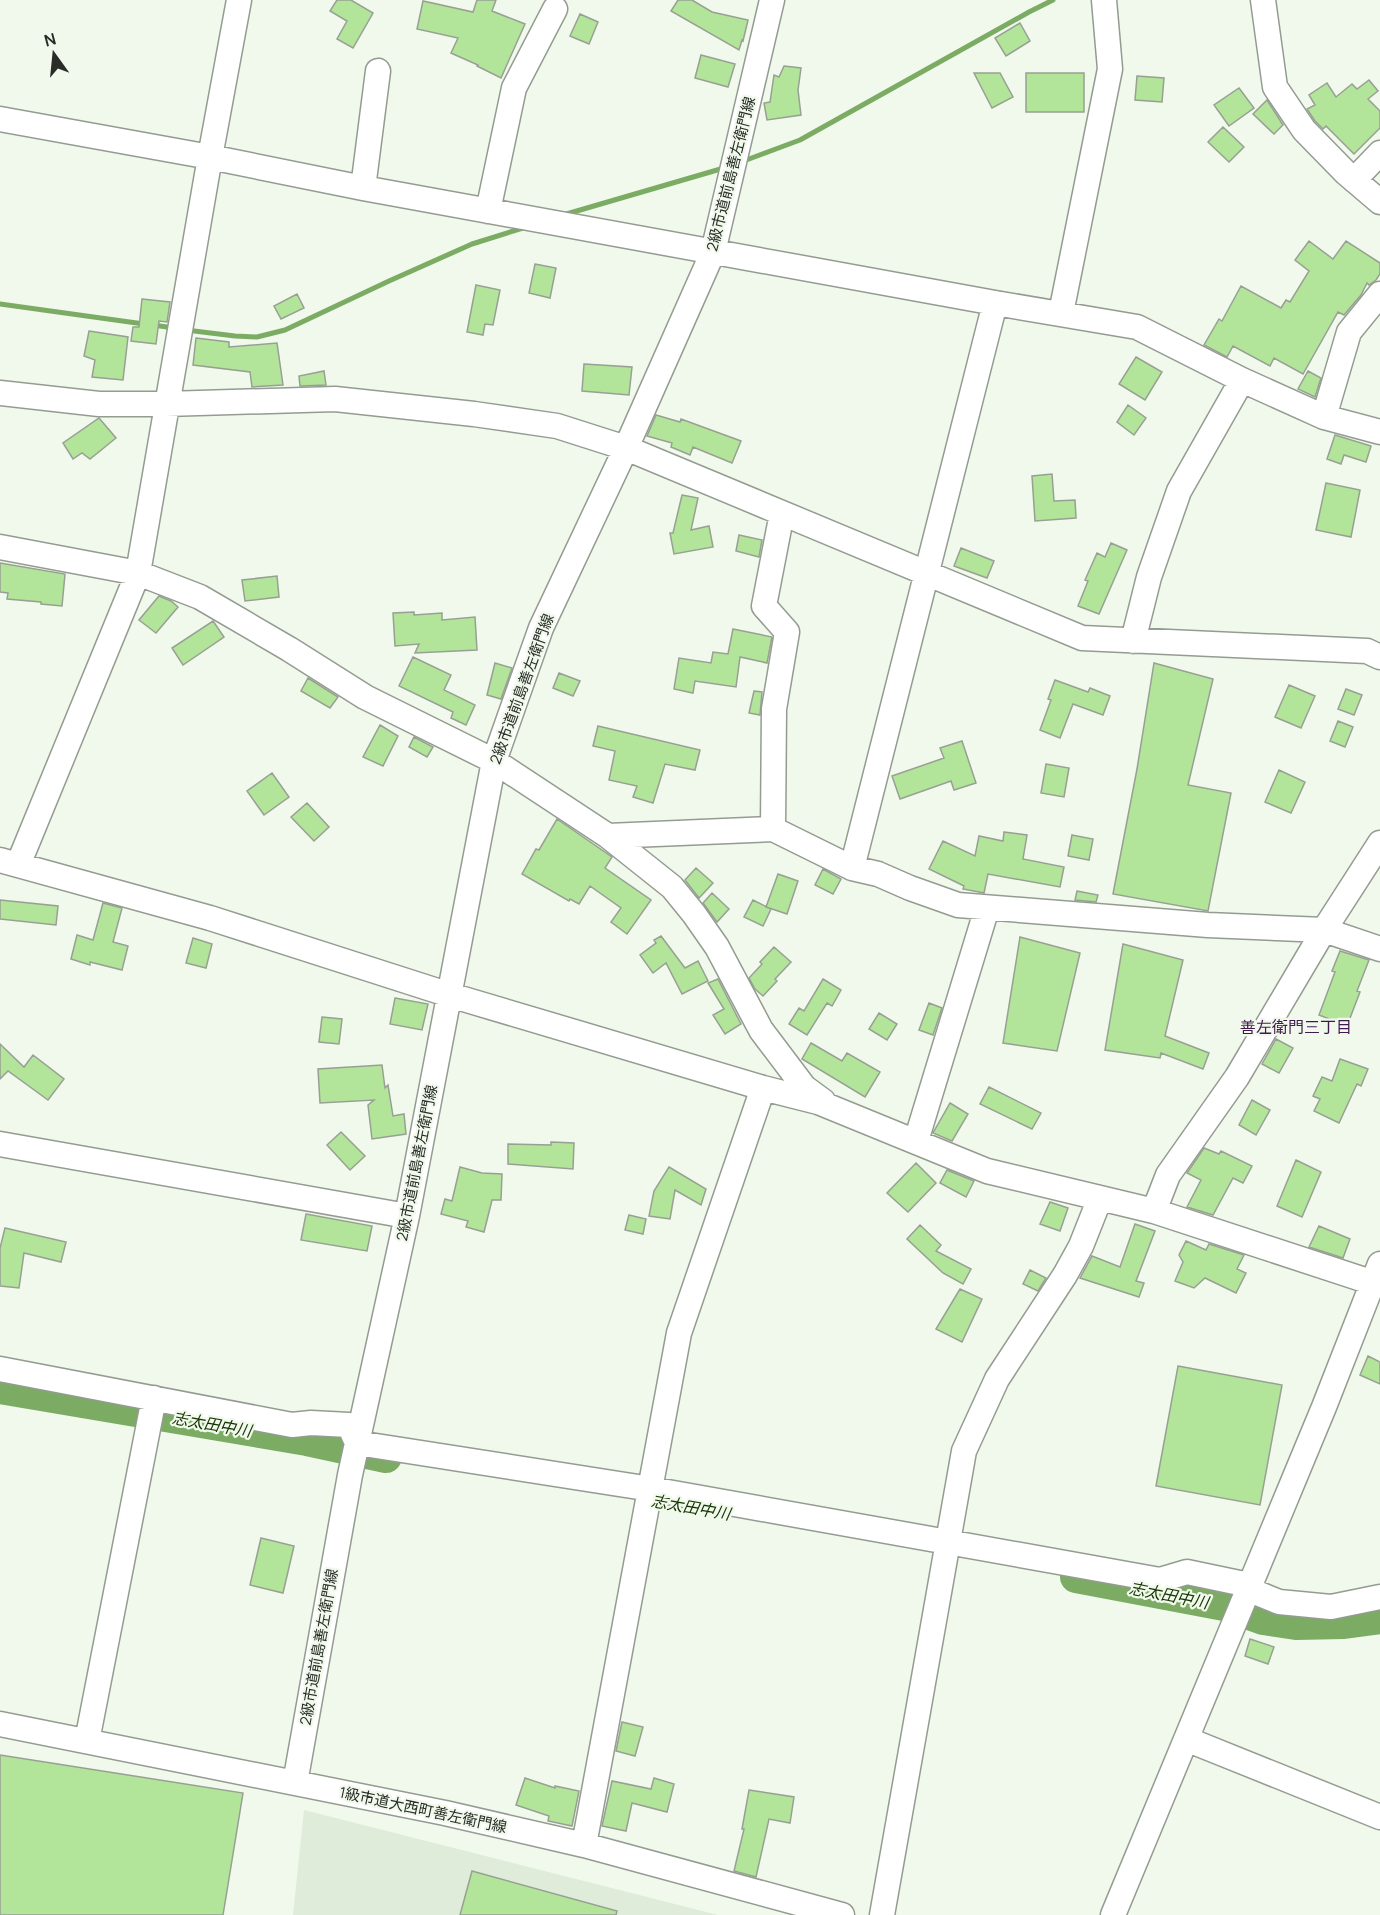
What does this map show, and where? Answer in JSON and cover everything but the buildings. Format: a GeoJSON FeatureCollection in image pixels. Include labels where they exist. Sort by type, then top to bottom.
{"type":"FeatureCollection","features":[{"type":"Feature","properties":{"kind":"street"},"geometry":{"type":"LineString","coordinates":[[239,0],[138,573],[9,863],[210,918],[450,995],[763,1088],[818,1102],[987,1171],[1154,1211],[1378,1277],[1113,1915]]}},
{"type":"Feature","properties":{"kind":"street","name":"2級市道前島善左衛門線"},"geometry":{"type":"LineString","coordinates":[[295,1783],[350,1475],[407,1216],[494,761],[541,628],[626,448],[713,252],[772,0]]}},
{"type":"Feature","properties":{"kind":"street"},"geometry":{"type":"LineString","coordinates":[[1061,313],[1110,69],[1104,0]]}},
{"type":"Feature","properties":{"kind":"street"},"geometry":{"type":"LineString","coordinates":[[1263,0],[1275,87],[1304,130],[1354,180],[1380,202]]}},
{"type":"Feature","properties":{"kind":"street"},"geometry":{"type":"LineString","coordinates":[[488,211],[514,88],[555,9]]}},
{"type":"Feature","properties":{"kind":"street"},"geometry":{"type":"LineString","coordinates":[[363,188],[378,71]]}},
{"type":"Feature","properties":{"kind":"street"},"geometry":{"type":"LineString","coordinates":[[0,119],[488,211],[1137,327],[1242,380],[1324,417],[1380,432]]}},
{"type":"Feature","properties":{"kind":"street"},"geometry":{"type":"LineString","coordinates":[[1354,180],[1380,153]]}},
{"type":"Feature","properties":{"kind":"street"},"geometry":{"type":"LineString","coordinates":[[1324,417],[1349,332],[1380,294]]}},
{"type":"Feature","properties":{"kind":"street"},"geometry":{"type":"LineString","coordinates":[[852,868],[995,303]]}},
{"type":"Feature","properties":{"kind":"street"},"geometry":{"type":"LineString","coordinates":[[1133,641],[1149,577],[1179,491],[1242,380]]}},
{"type":"Feature","properties":{"kind":"street"},"geometry":{"type":"LineString","coordinates":[[0,393],[99,404],[335,399],[557,426],[626,448],[1082,638],[1367,651],[1380,657]]}},
{"type":"Feature","properties":{"kind":"street"},"geometry":{"type":"LineString","coordinates":[[773,829],[774,709],[787,632],[764,606],[783,513]]}},
{"type":"Feature","properties":{"kind":"street"},"geometry":{"type":"LineString","coordinates":[[0,547],[138,573],[200,597],[290,649],[365,697],[494,761],[608,836],[672,886],[717,947],[761,1030],[804,1087],[832,1108]]}},
{"type":"Feature","properties":{"kind":"street"},"geometry":{"type":"LineString","coordinates":[[608,836],[773,829],[852,868],[878,874],[958,905],[1208,926],[1324,930],[1380,949]]}},
{"type":"Feature","properties":{"kind":"street"},"geometry":{"type":"LineString","coordinates":[[1154,1211],[1168,1175],[1237,1077],[1324,930],[1380,843]]}},
{"type":"Feature","properties":{"kind":"street"},"geometry":{"type":"LineString","coordinates":[[916,1141],[987,908]]}},
{"type":"Feature","properties":{"kind":"street"},"geometry":{"type":"LineString","coordinates":[[584,1845],[679,1333],[763,1088]]}},
{"type":"Feature","properties":{"kind":"street"},"geometry":{"type":"LineString","coordinates":[[0,1144],[407,1216]]}},
{"type":"Feature","properties":{"kind":"street"},"geometry":{"type":"LineString","coordinates":[[882,1915],[964,1451],[997,1379],[1082,1246],[1100,1198]]}},
{"type":"Feature","properties":{"kind":"street"},"geometry":{"type":"LineString","coordinates":[[0,1369],[292,1425],[311,1423],[349,1425],[357,1443],[651,1490],[1160,1580],[1187,1572],[1279,1602],[1331,1607],[1380,1597]]}},
{"type":"Feature","properties":{"kind":"street"},"geometry":{"type":"LineString","coordinates":[[87,1741],[154,1398]]}},
{"type":"Feature","properties":{"kind":"street","name":"1級市道大西町善左衛門線"},"geometry":{"type":"LineString","coordinates":[[0,1724],[445,1813],[584,1845],[842,1915]]}},
{"type":"Feature","properties":{"kind":"street"},"geometry":{"type":"LineString","coordinates":[[1186,1739],[1380,1817]]}},
{"type":"Feature","properties":{"kind":"shaded area"},"geometry":{"type":"Polygon","coordinates":[[[304,1810],[718,1915],[293,1915],[304,1810]]]}},
{"type":"Feature","properties":{"kind":"waterway"},"geometry":{"type":"LineString","coordinates":[[741,162],[800,140],[1053,0]]}},
{"type":"Feature","properties":{"kind":"waterway"},"geometry":{"type":"LineString","coordinates":[[563,215],[724,168]]}},
{"type":"Feature","properties":{"kind":"waterway"},"geometry":{"type":"LineString","coordinates":[[186,330],[257,337],[285,330],[472,244],[526,227]]}},
{"type":"Feature","properties":{"kind":"waterway"},"geometry":{"type":"LineString","coordinates":[[0,304],[144,324]]}},
{"type":"Feature","properties":{"kind":"waterway"},"geometry":{"type":"LineString","coordinates":[[153,325],[174,328]]}},
{"type":"Feature","properties":{"kind":"waterway","name":"志太田中川"},"geometry":{"type":"LineString","coordinates":[[0,1388],[307,1440],[386,1457]]}},
{"type":"Feature","properties":{"kind":"waterway","name":"志太田中川"},"geometry":{"type":"LineString","coordinates":[[1076,1577],[1224,1605],[1263,1619],[1296,1624],[1344,1623],[1380,1618]]}},
{"type":"Feature","properties":{"kind":"district","name":"善左衛門三丁目"},"geometry":{"type":"Point","coordinates":[1296,1027]}}]}
